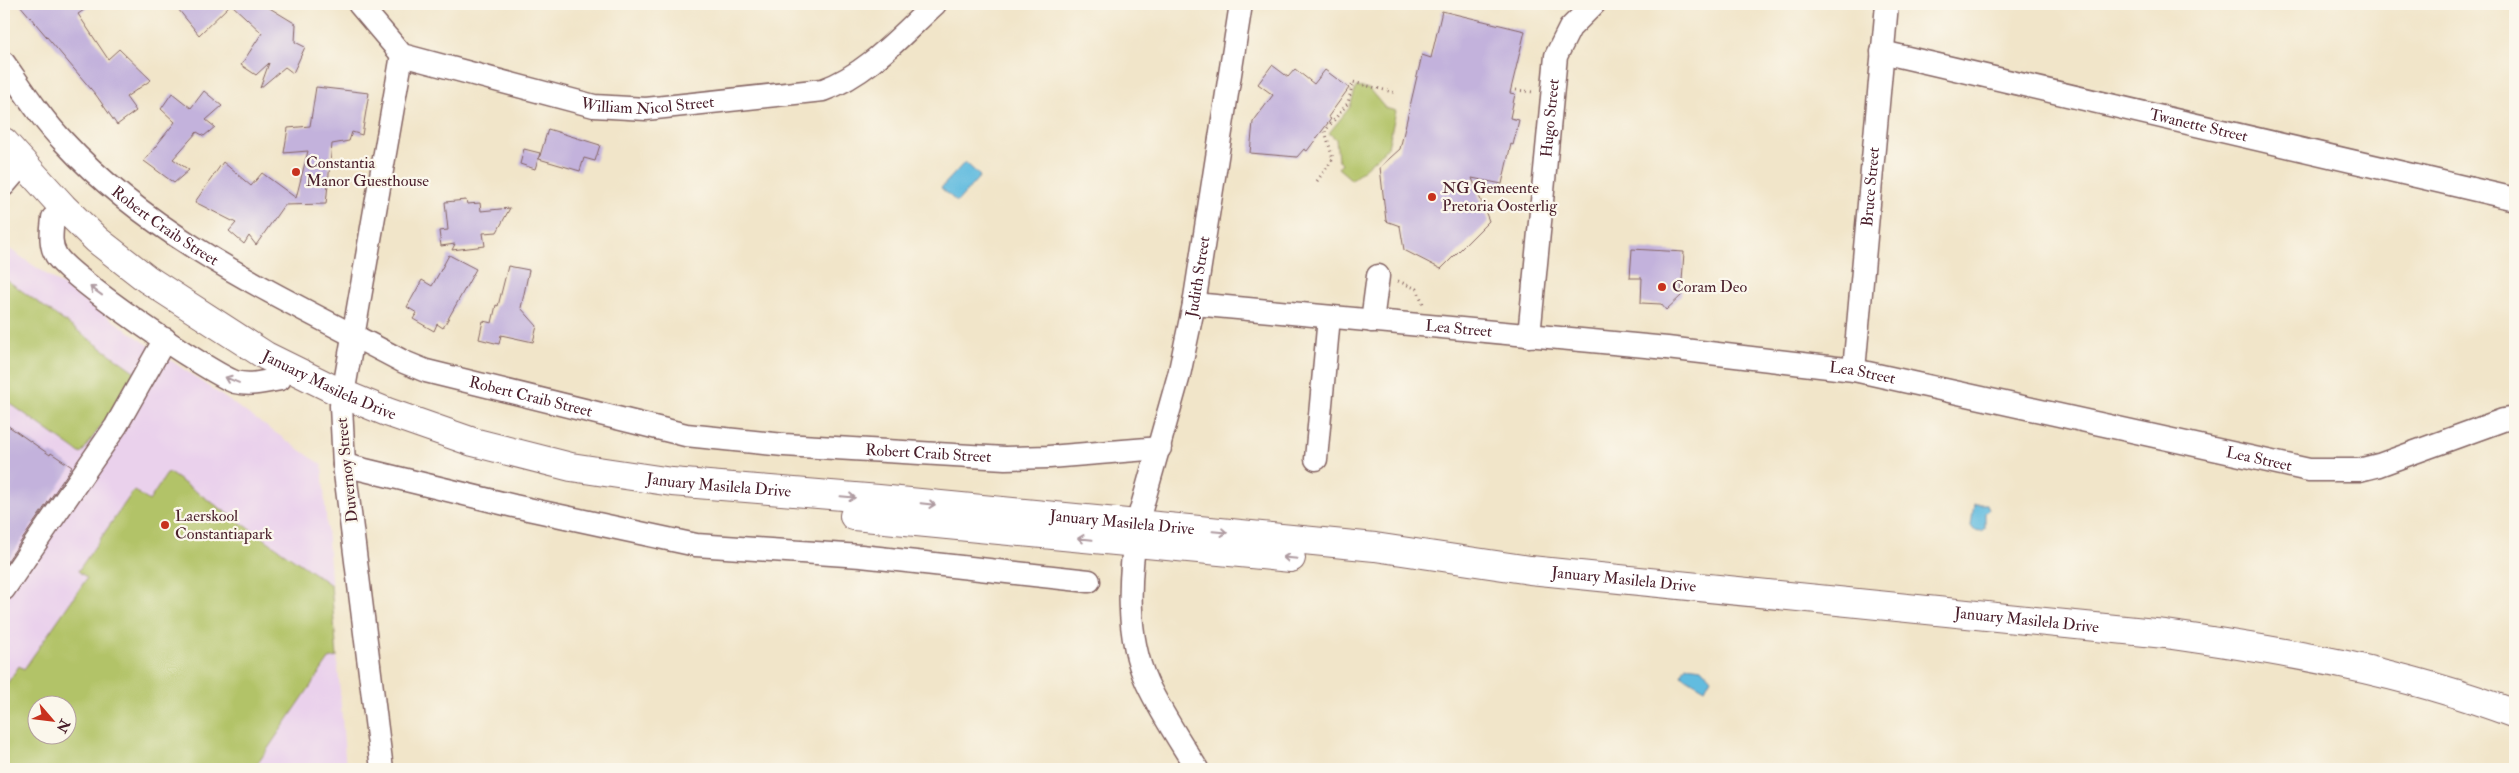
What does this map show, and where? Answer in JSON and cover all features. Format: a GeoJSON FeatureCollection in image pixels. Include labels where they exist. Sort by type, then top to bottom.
{"type":"FeatureCollection","features":[{"type":"Feature","properties":{"kind":"main road","name":"January Masilela Drive"},"geometry":{"type":"LineString","coordinates":[[4,142],[10,172],[53,218],[86,249],[137,289],[187,323],[280,379],[342,400]]}},
{"type":"Feature","properties":{"kind":"main road","name":"January Masilela Drive"},"geometry":{"type":"LineString","coordinates":[[10,172],[147,279],[266,356],[342,400],[398,431],[470,457],[536,475],[571,481],[878,518],[1135,534],[1373,565],[1530,570],[2155,633],[2249,646],[2376,672],[2452,692],[2515,714]]}},
{"type":"Feature","properties":{"kind":"street"},"geometry":{"type":"LineString","coordinates":[[359,4],[402,54]]}},
{"type":"Feature","properties":{"kind":"street","name":"William Nicol Street"},"geometry":{"type":"LineString","coordinates":[[402,54],[588,105],[625,110],[656,108],[806,93],[840,84],[864,68],[935,4]]}},
{"type":"Feature","properties":{"kind":"street","name":"Judith Street"},"geometry":{"type":"LineString","coordinates":[[1197,769],[1155,698],[1140,663],[1132,615],[1135,534],[1179,375],[1194,304],[1241,4]]}},
{"type":"Feature","properties":{"kind":"street","name":"Hugo Street"},"geometry":{"type":"LineString","coordinates":[[1529,336],[1553,69],[1558,50],[1565,36],[1594,4]]}},
{"type":"Feature","properties":{"kind":"street","name":"Bruce Street"},"geometry":{"type":"LineString","coordinates":[[1854,370],[1887,4]]}},
{"type":"Feature","properties":{"kind":"street","name":"Twanette Street"},"geometry":{"type":"LineString","coordinates":[[1882,52],[2515,199]]}},
{"type":"Feature","properties":{"kind":"street","name":"Duvernoy Street"},"geometry":{"type":"LineString","coordinates":[[382,769],[344,466],[342,400],[402,54]]}},
{"type":"Feature","properties":{"kind":"street","name":"Robert Craib Street"},"geometry":{"type":"LineString","coordinates":[[4,63],[64,143],[149,216],[226,267],[404,362],[445,377],[663,430],[712,439],[1005,458],[1049,458],[1160,448]]}},
{"type":"Feature","properties":{"kind":"street"},"geometry":{"type":"LineString","coordinates":[[53,218],[52,245],[60,262],[84,282],[165,339],[233,381],[255,384],[280,379]]}},
{"type":"Feature","properties":{"kind":"street"},"geometry":{"type":"LineString","coordinates":[[1372,321],[1378,276]]}},
{"type":"Feature","properties":{"kind":"street","name":"Lea Street"},"geometry":{"type":"LineString","coordinates":[[1194,304],[1667,348],[1854,370],[2310,470],[2359,470],[2379,465],[2503,420],[2515,418]]}},
{"type":"Feature","properties":{"kind":"street"},"geometry":{"type":"LineString","coordinates":[[1316,459],[1329,317]]}},
{"type":"Feature","properties":{"kind":"street"},"geometry":{"type":"LineString","coordinates":[[4,589],[116,426],[165,339]]}},
{"type":"Feature","properties":{"kind":"street"},"geometry":{"type":"LineString","coordinates":[[344,466],[514,506],[690,544],[860,556],[1089,582]]}},
{"type":"Feature","properties":{"kind":"path"},"geometry":{"type":"LineString","coordinates":[[1317,181],[1333,159],[1325,131],[1348,102],[1353,82],[1396,92]]}},
{"type":"Feature","properties":{"kind":"path"},"geometry":{"type":"LineString","coordinates":[[1378,276],[1408,284],[1417,289],[1424,306],[1422,326]]}},
{"type":"Feature","properties":{"kind":"shaded area","name":"Laerskool Constantiapark"},"geometry":{"type":"Polygon","coordinates":[[[4,245],[322,465],[346,769],[4,769],[4,245]]]}},
{"type":"Feature","properties":{"kind":"green space"},"geometry":{"type":"Polygon","coordinates":[[[1356,87],[1369,89],[1385,108],[1396,111],[1388,147],[1352,180],[1338,168],[1342,163],[1338,159],[1336,139],[1329,133],[1350,107],[1356,87]]]}},
{"type":"Feature","properties":{"kind":"green space"},"geometry":{"type":"Polygon","coordinates":[[[4,278],[138,374],[81,454],[4,399],[4,278]]]}},
{"type":"Feature","properties":{"kind":"green space"},"geometry":{"type":"Polygon","coordinates":[[[168,472],[331,585],[337,657],[329,659],[254,769],[4,769],[4,688],[19,666],[24,669],[87,578],[78,571],[134,490],[149,501],[168,472]]]}},
{"type":"Feature","properties":{"kind":"water"},"geometry":{"type":"Polygon","coordinates":[[[965,162],[980,176],[957,202],[941,188],[965,162]]]}},
{"type":"Feature","properties":{"kind":"water"},"geometry":{"type":"Polygon","coordinates":[[[1974,504],[1987,504],[1989,509],[1985,513],[1985,528],[1981,531],[1974,530],[1971,526],[1974,504]]]}},
{"type":"Feature","properties":{"kind":"water"},"geometry":{"type":"Polygon","coordinates":[[[1686,666],[1702,668],[1711,678],[1705,689],[1681,675],[1686,666]]]}},
{"type":"Feature","properties":{"kind":"building"},"geometry":{"type":"Polygon","coordinates":[[[19,4],[93,4],[78,14],[108,59],[119,49],[151,80],[126,97],[136,111],[117,125],[96,95],[19,4]]]}},
{"type":"Feature","properties":{"kind":"building"},"geometry":{"type":"Polygon","coordinates":[[[174,4],[231,4],[199,35],[174,4]]]}},
{"type":"Feature","properties":{"kind":"building"},"geometry":{"type":"Polygon","coordinates":[[[231,4],[263,4],[296,24],[295,42],[305,47],[293,73],[285,67],[260,88],[269,63],[256,75],[241,65],[262,33],[231,4]]]}},
{"type":"Feature","properties":{"kind":"building"},"geometry":{"type":"Polygon","coordinates":[[[1442,11],[1525,31],[1510,93],[1515,94],[1510,118],[1519,120],[1513,145],[1511,144],[1502,184],[1472,178],[1489,221],[1441,269],[1404,250],[1400,226],[1386,221],[1380,167],[1400,149],[1422,55],[1431,58],[1442,11]]]}},
{"type":"Feature","properties":{"kind":"building"},"geometry":{"type":"Polygon","coordinates":[[[1272,65],[1288,77],[1295,69],[1314,84],[1325,70],[1349,88],[1328,117],[1331,119],[1307,151],[1304,149],[1297,157],[1250,153],[1253,122],[1273,95],[1258,84],[1272,65]]]}},
{"type":"Feature","properties":{"kind":"building"},"geometry":{"type":"Polygon","coordinates":[[[316,87],[369,93],[362,135],[352,132],[349,141],[332,144],[326,204],[284,205],[256,245],[249,236],[244,244],[229,231],[236,223],[195,202],[223,162],[251,186],[262,173],[296,198],[308,151],[284,153],[288,128],[310,126],[316,87]]]}},
{"type":"Feature","properties":{"kind":"building"},"geometry":{"type":"Polygon","coordinates":[[[204,91],[222,106],[206,120],[215,127],[204,136],[197,132],[173,159],[189,170],[174,183],[144,161],[175,122],[161,109],[172,93],[191,108],[204,91]]]}},
{"type":"Feature","properties":{"kind":"building"},"geometry":{"type":"Polygon","coordinates":[[[548,129],[600,145],[595,161],[584,158],[580,171],[539,159],[548,129]]]}},
{"type":"Feature","properties":{"kind":"building"},"geometry":{"type":"Polygon","coordinates":[[[524,149],[540,153],[535,169],[520,164],[524,149]]]}},
{"type":"Feature","properties":{"kind":"building"},"geometry":{"type":"Polygon","coordinates":[[[466,200],[467,204],[480,203],[481,211],[510,208],[497,232],[483,233],[485,246],[452,250],[455,244],[441,246],[439,231],[448,230],[445,202],[466,200]]]}},
{"type":"Feature","properties":{"kind":"building","name":"Coram Deo"},"geometry":{"type":"Polygon","coordinates":[[[1632,249],[1684,252],[1681,296],[1666,310],[1661,304],[1641,303],[1642,278],[1630,278],[1632,249]]]}},
{"type":"Feature","properties":{"kind":"building"},"geometry":{"type":"Polygon","coordinates":[[[449,255],[476,269],[443,328],[437,324],[434,331],[413,319],[417,313],[407,307],[422,280],[432,286],[449,255]]]}},
{"type":"Feature","properties":{"kind":"building"},"geometry":{"type":"Polygon","coordinates":[[[508,266],[529,270],[521,308],[537,326],[533,342],[501,335],[499,344],[479,339],[483,321],[492,323],[508,266]]]}},
{"type":"Feature","properties":{"kind":"building"},"geometry":{"type":"Polygon","coordinates":[[[4,423],[50,455],[51,453],[72,467],[4,566],[4,423]]]}},
{"type":"Feature","properties":{"kind":"place","name":"Constantia Manor Guesthouse"},"geometry":{"type":"Point","coordinates":[296,172]}},
{"type":"Feature","properties":{"kind":"place","name":"NG Gemeente Pretoria Oosterlig"},"geometry":{"type":"Point","coordinates":[1432,197]}},
{"type":"Feature","properties":{"kind":"place","name":"Coram Deo"},"geometry":{"type":"Point","coordinates":[1662,287]}},
{"type":"Feature","properties":{"kind":"place","name":"Laerskool Constantiapark"},"geometry":{"type":"Point","coordinates":[165,525]}}]}
